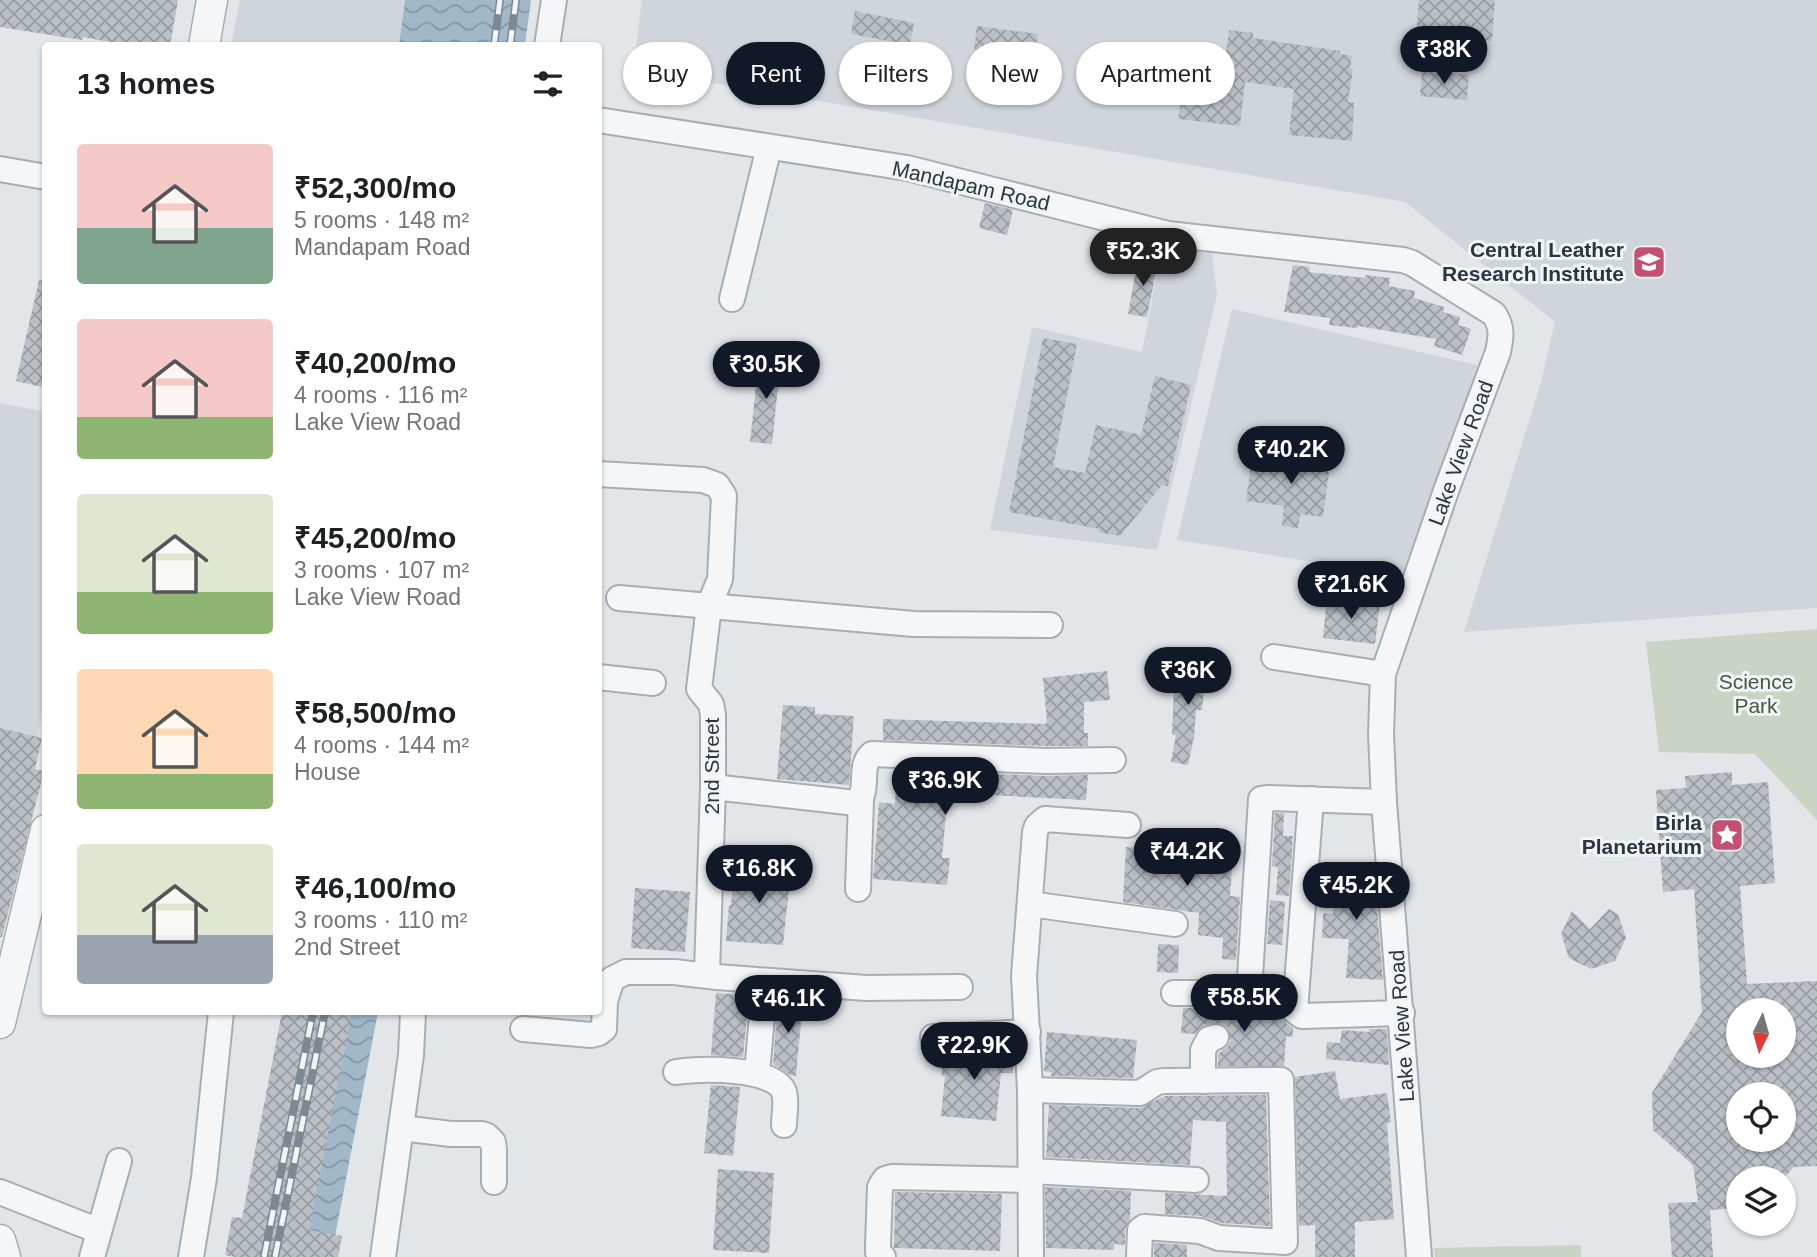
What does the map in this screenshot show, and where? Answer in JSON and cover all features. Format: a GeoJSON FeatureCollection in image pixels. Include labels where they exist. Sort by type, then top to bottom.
{"type":"FeatureCollection","features":[{"type":"Feature","properties":{"kind":"street"},"geometry":{"type":"LineString","coordinates":[[205,42],[212,0]]}},
{"type":"Feature","properties":{"kind":"street"},"geometry":{"type":"LineString","coordinates":[[548,42],[554,0]]}},
{"type":"Feature","properties":{"kind":"street","name":"Mandapam Road"},"geometry":{"type":"LineString","coordinates":[[602,121],[907,168],[1168,234],[1403,260],[1494,314]]}},
{"type":"Feature","properties":{"kind":"street"},"geometry":{"type":"LineString","coordinates":[[732,299],[769,147]]}},
{"type":"Feature","properties":{"kind":"street"},"geometry":{"type":"LineString","coordinates":[[0,169],[42,176]]}},
{"type":"Feature","properties":{"kind":"street","name":"Lake View Road"},"geometry":{"type":"LineString","coordinates":[[1419,1257],[1384,802],[1381,734],[1383,674],[1447,488],[1498,352],[1502,335],[1500,323],[1494,314]]}},
{"type":"Feature","properties":{"kind":"street","name":"2nd Street"},"geometry":{"type":"LineString","coordinates":[[602,474],[702,480],[717,485],[724,496],[720,579],[709,606],[699,689],[711,704],[713,715],[712,974]]}},
{"type":"Feature","properties":{"kind":"street"},"geometry":{"type":"LineString","coordinates":[[619,598],[914,624],[1050,625]]}},
{"type":"Feature","properties":{"kind":"street"},"geometry":{"type":"LineString","coordinates":[[1274,657],[1383,674]]}},
{"type":"Feature","properties":{"kind":"street"},"geometry":{"type":"LineString","coordinates":[[602,677],[653,683]]}},
{"type":"Feature","properties":{"kind":"street"},"geometry":{"type":"LineString","coordinates":[[858,889],[860,800],[865,763],[872,754],[1046,761],[1113,760]]}},
{"type":"Feature","properties":{"kind":"street"},"geometry":{"type":"LineString","coordinates":[[713,787],[850,803],[860,800]]}},
{"type":"Feature","properties":{"kind":"street"},"geometry":{"type":"LineString","coordinates":[[1174,993],[1249,993],[1260,803],[1265,798],[1384,802]]}},
{"type":"Feature","properties":{"kind":"street"},"geometry":{"type":"LineString","coordinates":[[1311,799],[1295,1011],[1302,1016],[1402,1013]]}},
{"type":"Feature","properties":{"kind":"street"},"geometry":{"type":"LineString","coordinates":[[1031,1257],[1030,1090],[1024,976],[1035,832],[1041,821],[1054,818],[1128,825]]}},
{"type":"Feature","properties":{"kind":"street"},"geometry":{"type":"LineString","coordinates":[[0,1023],[42,863]]}},
{"type":"Feature","properties":{"kind":"street"},"geometry":{"type":"LineString","coordinates":[[1031,904],[1175,924]]}},
{"type":"Feature","properties":{"kind":"street"},"geometry":{"type":"LineString","coordinates":[[523,1029],[592,1035],[599,1033],[604,1029],[605,1001],[612,979],[626,972],[712,974],[765,981],[866,988],[960,987]]}},
{"type":"Feature","properties":{"kind":"street"},"geometry":{"type":"LineString","coordinates":[[757,1073],[765,981]]}},
{"type":"Feature","properties":{"kind":"street"},"geometry":{"type":"LineString","coordinates":[[191,1257],[204,1178],[221,1015]]}},
{"type":"Feature","properties":{"kind":"street"},"geometry":{"type":"LineString","coordinates":[[383,1257],[411,1055],[413,1015]]}},
{"type":"Feature","properties":{"kind":"street"},"geometry":{"type":"LineString","coordinates":[[933,1037],[1028,1032]]}},
{"type":"Feature","properties":{"kind":"street"},"geometry":{"type":"LineString","coordinates":[[1203,1081],[1203,1050],[1209,1040],[1216,1037]]}},
{"type":"Feature","properties":{"kind":"street"},"geometry":{"type":"LineString","coordinates":[[677,1072],[693,1069],[757,1073],[775,1080],[784,1092],[784,1125]]}},
{"type":"Feature","properties":{"kind":"street"},"geometry":{"type":"LineString","coordinates":[[1030,1090],[1140,1093],[1157,1082],[1282,1082],[1286,1239],[1280,1243],[1219,1238],[1200,1231],[1144,1227],[1140,1230],[1139,1257]]}},
{"type":"Feature","properties":{"kind":"street"},"geometry":{"type":"LineString","coordinates":[[401,1128],[488,1136],[493,1142],[494,1182]]}},
{"type":"Feature","properties":{"kind":"street"},"geometry":{"type":"LineString","coordinates":[[92,1257],[120,1161]]}},
{"type":"Feature","properties":{"kind":"street"},"geometry":{"type":"LineString","coordinates":[[883,1257],[878,1252],[880,1187],[885,1179],[892,1177],[1031,1175],[1196,1180]]}},
{"type":"Feature","properties":{"kind":"street"},"geometry":{"type":"LineString","coordinates":[[0,1192],[99,1231]]}},
{"type":"Feature","properties":{"kind":"street"},"geometry":{"type":"LineString","coordinates":[[0,1240],[5,1257]]}},
{"type":"Feature","properties":{"kind":"shaded area"},"geometry":{"type":"Polygon","coordinates":[[[240,0],[405,0],[399,42],[232,42],[240,0]]]}},
{"type":"Feature","properties":{"kind":"shaded area","name":"Central Leather Research Institute"},"geometry":{"type":"Polygon","coordinates":[[[642,0],[1817,0],[1817,608],[1464,632],[1541,382],[1555,322],[1405,202],[842,105],[952,105],[952,42],[839,42],[839,104],[825,102],[825,42],[726,42],[726,85],[712,83],[712,42],[637,42],[642,0]]]}},
{"type":"Feature","properties":{"kind":"shaded area"},"geometry":{"type":"Polygon","coordinates":[[[1164,238],[1211,246],[1217,294],[1157,550],[990,530],[1032,327],[1142,352],[1164,238]]]}},
{"type":"Feature","properties":{"kind":"shaded area"},"geometry":{"type":"Polygon","coordinates":[[[1232,309],[1486,367],[1402,576],[1177,540],[1232,309]]]}},
{"type":"Feature","properties":{"kind":"shaded area"},"geometry":{"type":"Polygon","coordinates":[[[0,403],[42,411],[42,715],[0,907],[0,403]]]}},
{"type":"Feature","properties":{"kind":"green space","name":"Science Park"},"geometry":{"type":"Polygon","coordinates":[[[1817,629],[1817,820],[1755,754],[1659,752],[1646,642],[1817,629]]]}},
{"type":"Feature","properties":{"kind":"green space"},"geometry":{"type":"Polygon","coordinates":[[[1581,1245],[1581,1257],[1435,1257],[1434,1248],[1581,1245]]]}},
{"type":"Feature","properties":{"kind":"water"},"geometry":{"type":"Polygon","coordinates":[[[405,0],[531,0],[525,42],[399,42],[405,0]]]}},
{"type":"Feature","properties":{"kind":"water"},"geometry":{"type":"Polygon","coordinates":[[[348,1015],[377,1015],[331,1257],[296,1257],[348,1015]]]}},
{"type":"Feature","properties":{"kind":"building"},"geometry":{"type":"Polygon","coordinates":[[[0,0],[178,0],[171,42],[110,42],[83,37],[82,40],[0,27],[0,0]]]}},
{"type":"Feature","properties":{"kind":"building"},"geometry":{"type":"Polygon","coordinates":[[[1419,0],[1495,0],[1492,41],[1416,35],[1419,0]]]}},
{"type":"Feature","properties":{"kind":"building"},"geometry":{"type":"Polygon","coordinates":[[[855,11],[914,23],[911,42],[894,42],[851,34],[855,11]]]}},
{"type":"Feature","properties":{"kind":"building"},"geometry":{"type":"Polygon","coordinates":[[[977,26],[1038,34],[1037,42],[975,42],[977,26]]]}},
{"type":"Feature","properties":{"kind":"building"},"geometry":{"type":"Polygon","coordinates":[[[1229,30],[1253,33],[1253,38],[1340,51],[1340,54],[1352,56],[1350,68],[1353,69],[1348,102],[1354,103],[1352,141],[1289,135],[1294,89],[1245,82],[1240,126],[1178,119],[1180,105],[1235,105],[1235,42],[1227,42],[1229,30]]]}},
{"type":"Feature","properties":{"kind":"building"},"geometry":{"type":"Polygon","coordinates":[[[1422,71],[1469,75],[1467,100],[1420,96],[1422,71]]]}},
{"type":"Feature","properties":{"kind":"building"},"geometry":{"type":"Polygon","coordinates":[[[985,203],[1013,210],[1007,235],[979,228],[985,203]]]}},
{"type":"Feature","properties":{"kind":"building"},"geometry":{"type":"Polygon","coordinates":[[[1138,259],[1158,262],[1147,317],[1128,314],[1138,259]]]}},
{"type":"Feature","properties":{"kind":"building"},"geometry":{"type":"Polygon","coordinates":[[[1293,265],[1310,267],[1309,272],[1390,278],[1389,286],[1415,291],[1414,298],[1444,307],[1443,312],[1460,317],[1458,325],[1471,329],[1462,355],[1434,346],[1436,339],[1358,326],[1329,325],[1330,318],[1284,312],[1293,265]]]}},
{"type":"Feature","properties":{"kind":"building"},"geometry":{"type":"Polygon","coordinates":[[[39,280],[42,280],[42,387],[16,381],[39,280]]]}},
{"type":"Feature","properties":{"kind":"building"},"geometry":{"type":"Polygon","coordinates":[[[1043,338],[1077,344],[1053,467],[1085,473],[1096,425],[1141,435],[1155,376],[1191,385],[1168,486],[1162,485],[1120,536],[1098,532],[1099,529],[1009,512],[1043,338]]]}},
{"type":"Feature","properties":{"kind":"building"},"geometry":{"type":"Polygon","coordinates":[[[759,358],[781,359],[772,444],[750,442],[759,358]]]}},
{"type":"Feature","properties":{"kind":"building"},"geometry":{"type":"Polygon","coordinates":[[[1291,442],[1309,444],[1307,461],[1320,463],[1319,471],[1329,472],[1323,517],[1300,514],[1298,528],[1282,526],[1284,506],[1246,501],[1251,465],[1277,468],[1279,456],[1289,457],[1291,442]]]}},
{"type":"Feature","properties":{"kind":"building"},"geometry":{"type":"Polygon","coordinates":[[[1327,598],[1380,604],[1375,644],[1323,638],[1327,598]]]}},
{"type":"Feature","properties":{"kind":"building"},"geometry":{"type":"Polygon","coordinates":[[[1175,664],[1212,666],[1211,690],[1204,690],[1202,710],[1196,710],[1188,765],[1171,762],[1176,735],[1172,735],[1175,664]]]}},
{"type":"Feature","properties":{"kind":"building"},"geometry":{"type":"Polygon","coordinates":[[[1107,671],[1110,700],[1084,702],[1084,733],[1088,733],[1088,746],[883,740],[883,719],[1045,724],[1043,678],[1107,671]]]}},
{"type":"Feature","properties":{"kind":"building"},"geometry":{"type":"Polygon","coordinates":[[[783,705],[815,707],[815,714],[854,716],[849,785],[777,779],[783,705]]]}},
{"type":"Feature","properties":{"kind":"building"},"geometry":{"type":"Polygon","coordinates":[[[0,728],[42,738],[35,769],[42,771],[42,779],[0,937],[0,728]]]}},
{"type":"Feature","properties":{"kind":"building"},"geometry":{"type":"Polygon","coordinates":[[[897,770],[1045,776],[1088,775],[1086,800],[948,793],[942,858],[950,858],[947,885],[873,879],[879,802],[895,804],[897,770]]]}},
{"type":"Feature","properties":{"kind":"building"},"geometry":{"type":"Polygon","coordinates":[[[1732,772],[1732,785],[1768,782],[1775,883],[1740,886],[1747,984],[1817,981],[1817,1166],[1726,1166],[1726,1209],[1710,1210],[1713,1257],[1672,1257],[1668,1203],[1698,1202],[1693,1165],[1653,1130],[1652,1093],[1702,1012],[1694,889],[1663,892],[1656,790],[1686,788],[1685,776],[1732,772]]]}},
{"type":"Feature","properties":{"kind":"building"},"geometry":{"type":"Polygon","coordinates":[[[1275,813],[1284,813],[1283,836],[1293,836],[1289,896],[1276,895],[1278,867],[1272,866],[1275,813]]]}},
{"type":"Feature","properties":{"kind":"building"},"geometry":{"type":"Polygon","coordinates":[[[1126,847],[1233,853],[1230,896],[1240,897],[1236,960],[1222,959],[1223,938],[1198,935],[1199,913],[1123,902],[1126,847]]]}},
{"type":"Feature","properties":{"kind":"building"},"geometry":{"type":"Polygon","coordinates":[[[736,864],[791,870],[783,945],[726,941],[736,864]]]}},
{"type":"Feature","properties":{"kind":"building"},"geometry":{"type":"Polygon","coordinates":[[[1334,869],[1374,871],[1383,980],[1346,978],[1349,939],[1322,938],[1323,913],[1333,914],[1334,869]]]}},
{"type":"Feature","properties":{"kind":"building"},"geometry":{"type":"Polygon","coordinates":[[[635,888],[690,892],[685,952],[631,948],[635,888]]]}},
{"type":"Feature","properties":{"kind":"building"},"geometry":{"type":"Polygon","coordinates":[[[1270,900],[1285,902],[1282,945],[1267,944],[1270,900]]]}},
{"type":"Feature","properties":{"kind":"building"},"geometry":{"type":"Polygon","coordinates":[[[1609,909],[1618,914],[1626,938],[1615,961],[1591,969],[1569,958],[1561,934],[1572,911],[1590,929],[1609,909]]]}},
{"type":"Feature","properties":{"kind":"building"},"geometry":{"type":"Polygon","coordinates":[[[1158,944],[1179,945],[1178,973],[1157,972],[1158,944]]]}},
{"type":"Feature","properties":{"kind":"building"},"geometry":{"type":"Polygon","coordinates":[[[716,993],[749,995],[743,1057],[711,1055],[716,993]]]}},
{"type":"Feature","properties":{"kind":"building"},"geometry":{"type":"Polygon","coordinates":[[[778,998],[803,1000],[796,1076],[773,1064],[778,998]]]}},
{"type":"Feature","properties":{"kind":"building"},"geometry":{"type":"Polygon","coordinates":[[[1264,1002],[1263,1012],[1281,1014],[1293,1028],[1293,1037],[1286,1036],[1284,1066],[1218,1066],[1218,1054],[1231,1040],[1227,1027],[1220,1023],[1204,1025],[1195,1034],[1181,1033],[1183,1008],[1249,1008],[1264,1002]]]}},
{"type":"Feature","properties":{"kind":"building"},"geometry":{"type":"Polygon","coordinates":[[[281,1015],[351,1015],[309,1230],[342,1236],[338,1257],[225,1255],[232,1217],[242,1218],[281,1015]]]}},
{"type":"Feature","properties":{"kind":"building"},"geometry":{"type":"Polygon","coordinates":[[[1370,1029],[1387,1029],[1389,1065],[1326,1059],[1327,1042],[1340,1043],[1342,1030],[1369,1032],[1370,1029]]]}},
{"type":"Feature","properties":{"kind":"building"},"geometry":{"type":"Polygon","coordinates":[[[1047,1032],[1137,1040],[1133,1078],[1051,1076],[1051,1072],[1044,1071],[1047,1032]]]}},
{"type":"Feature","properties":{"kind":"building"},"geometry":{"type":"Polygon","coordinates":[[[1013,1048],[1013,1073],[1001,1073],[996,1121],[941,1116],[945,1076],[942,1076],[941,1051],[1013,1048]]]}},
{"type":"Feature","properties":{"kind":"building"},"geometry":{"type":"Polygon","coordinates":[[[1335,1071],[1340,1099],[1387,1093],[1391,1122],[1387,1123],[1394,1219],[1355,1222],[1355,1257],[1315,1257],[1315,1225],[1299,1226],[1295,1077],[1335,1071]]]}},
{"type":"Feature","properties":{"kind":"building"},"geometry":{"type":"Polygon","coordinates":[[[711,1085],[740,1087],[733,1156],[704,1153],[711,1085]]]}},
{"type":"Feature","properties":{"kind":"building"},"geometry":{"type":"Polygon","coordinates":[[[1266,1095],[1270,1226],[1222,1223],[1201,1216],[1165,1214],[1165,1193],[1227,1196],[1226,1122],[1193,1120],[1190,1165],[1046,1157],[1049,1105],[1140,1108],[1165,1096],[1266,1095]]]}},
{"type":"Feature","properties":{"kind":"building"},"geometry":{"type":"Polygon","coordinates":[[[718,1169],[774,1173],[769,1253],[713,1250],[718,1169]]]}},
{"type":"Feature","properties":{"kind":"building"},"geometry":{"type":"Polygon","coordinates":[[[1045,1187],[1131,1191],[1130,1220],[1125,1229],[1125,1245],[1114,1244],[1114,1250],[1046,1248],[1045,1187]]]}},
{"type":"Feature","properties":{"kind":"building"},"geometry":{"type":"Polygon","coordinates":[[[895,1192],[1002,1194],[1000,1251],[894,1248],[895,1192]]]}},
{"type":"Feature","properties":{"kind":"building"},"geometry":{"type":"Polygon","coordinates":[[[1154,1243],[1187,1245],[1187,1257],[1154,1257],[1154,1243]]]}},
{"type":"Feature","properties":{"kind":"railway"},"geometry":{"type":"LineString","coordinates":[[495,42],[500,0]]}},
{"type":"Feature","properties":{"kind":"railway"},"geometry":{"type":"LineString","coordinates":[[511,42],[516,0]]}},
{"type":"Feature","properties":{"kind":"railway"},"geometry":{"type":"LineString","coordinates":[[264,1257],[312,1015]]}},
{"type":"Feature","properties":{"kind":"railway"},"geometry":{"type":"LineString","coordinates":[[275,1257],[324,1015]]}},
{"type":"Feature","properties":{"kind":"place","name":"Central Leather Research Institute"},"geometry":{"type":"Point","coordinates":[1649,262]}},
{"type":"Feature","properties":{"kind":"place","name":"Birla Planetarium"},"geometry":{"type":"Point","coordinates":[1727,835]}}]}
